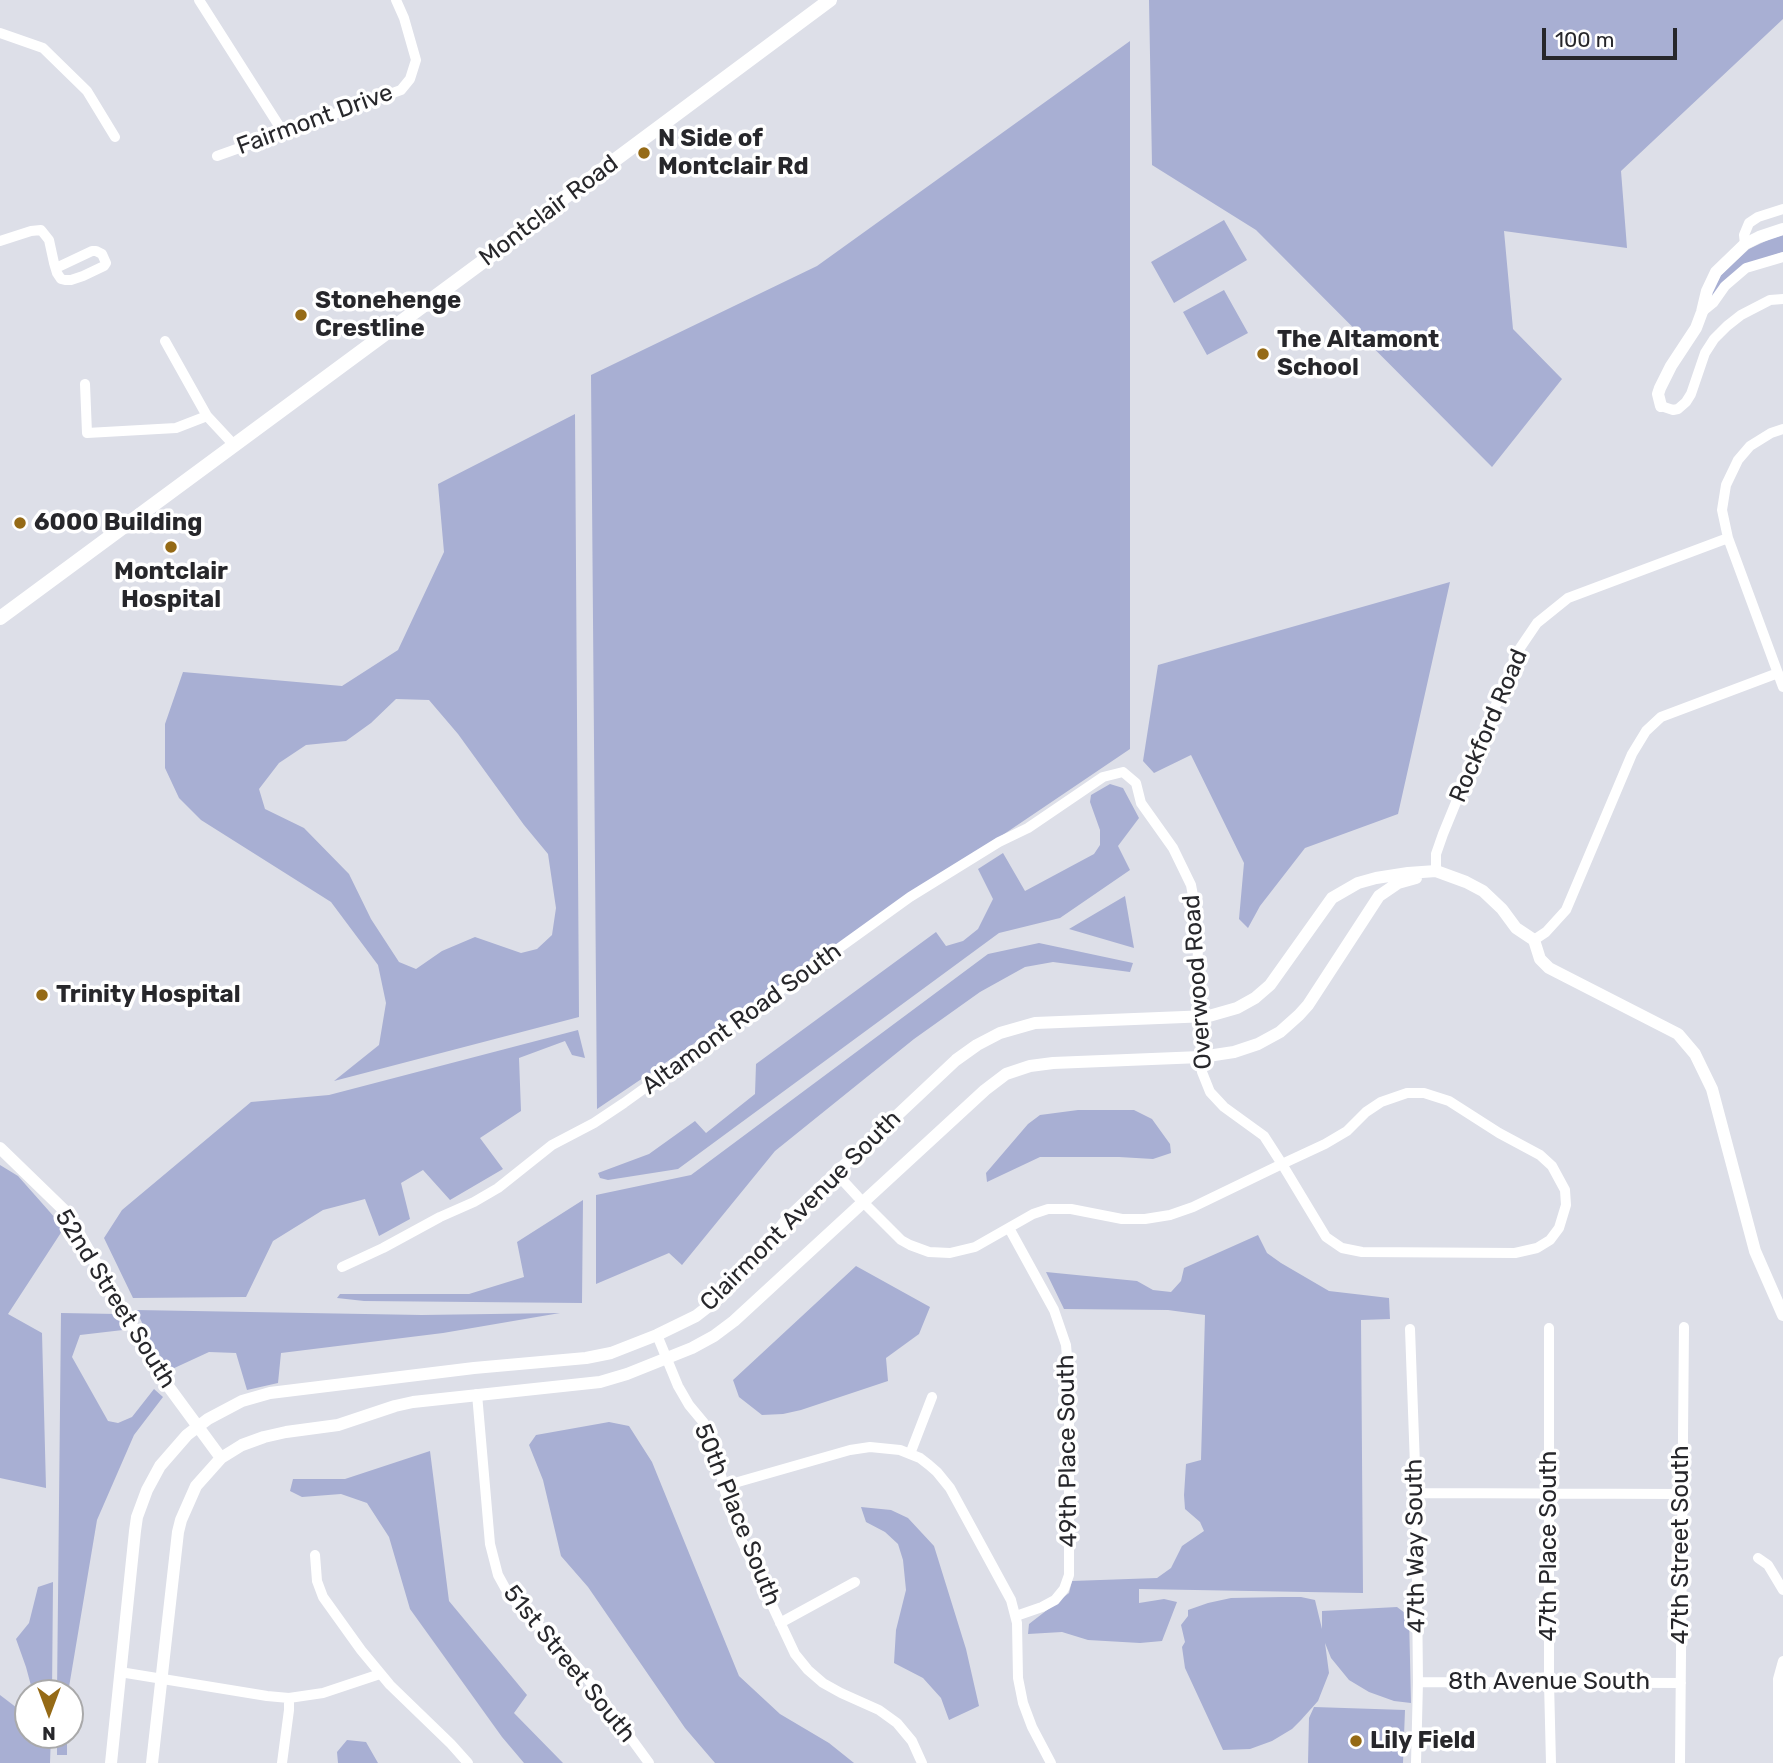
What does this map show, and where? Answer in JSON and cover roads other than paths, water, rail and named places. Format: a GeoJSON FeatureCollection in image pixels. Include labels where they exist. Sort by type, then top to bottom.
{"type":"FeatureCollection","features":[{"type":"Feature","properties":{"kind":"main road","name":"Montclair Road"},"geometry":{"type":"LineString","coordinates":[[0,618],[527,229],[537,218],[830,0]]}},
{"type":"Feature","properties":{"kind":"street"},"geometry":{"type":"LineString","coordinates":[[199,0],[283,132]]}},
{"type":"Feature","properties":{"kind":"street","name":"Fairmont Drive"},"geometry":{"type":"LineString","coordinates":[[217,156],[401,90],[410,79],[416,60],[396,0]]}},
{"type":"Feature","properties":{"kind":"street"},"geometry":{"type":"LineString","coordinates":[[0,33],[43,48],[87,91],[115,137]]}},
{"type":"Feature","properties":{"kind":"street"},"geometry":{"type":"LineString","coordinates":[[1745,244],[1745,230],[1749,223],[1758,217],[1783,209]]}},
{"type":"Feature","properties":{"kind":"street"},"geometry":{"type":"LineString","coordinates":[[1783,229],[1745,244],[1716,272],[1696,328],[1660,388],[1658,394],[1661,406],[1673,410],[1686,402],[1705,353],[1727,326],[1741,314],[1770,300],[1783,299]]}},
{"type":"Feature","properties":{"kind":"street"},"geometry":{"type":"LineString","coordinates":[[0,241],[41,230],[48,240],[55,268],[61,279],[71,280],[106,263],[102,254],[92,251],[55,268]]}},
{"type":"Feature","properties":{"kind":"street"},"geometry":{"type":"LineString","coordinates":[[1702,312],[1713,303],[1725,286],[1746,268],[1783,257]]}},
{"type":"Feature","properties":{"kind":"street"},"geometry":{"type":"LineString","coordinates":[[165,341],[207,416],[234,445]]}},
{"type":"Feature","properties":{"kind":"street"},"geometry":{"type":"LineString","coordinates":[[85,384],[87,433],[176,428],[207,416]]}},
{"type":"Feature","properties":{"kind":"street"},"geometry":{"type":"LineString","coordinates":[[1783,429],[1750,446],[1738,460],[1726,485],[1722,510],[1728,538],[1783,687]]}},
{"type":"Feature","properties":{"kind":"street","name":"Rockford Road"},"geometry":{"type":"LineString","coordinates":[[1436,872],[1436,854],[1478,748],[1518,651],[1537,623],[1568,598],[1728,538]]}},
{"type":"Feature","properties":{"kind":"street"},"geometry":{"type":"LineString","coordinates":[[1534,940],[1546,932],[1566,910],[1632,754],[1646,731],[1661,717],[1777,673]]}},
{"type":"Feature","properties":{"kind":"street","name":"Altamont Road South"},"geometry":{"type":"LineString","coordinates":[[342,1267],[498,1188],[552,1145],[616,1110],[910,897],[999,842],[1028,828],[1103,777],[1123,772],[1136,783]]}},
{"type":"Feature","properties":{"kind":"street","name":"Overwood Road"},"geometry":{"type":"LineString","coordinates":[[1136,783],[1141,803],[1173,848],[1191,885],[1197,917],[1202,1072],[1210,1092],[1224,1107],[1264,1136],[1322,1232],[1336,1245],[1356,1251],[1522,1253],[1550,1240],[1565,1213],[1565,1190],[1558,1173],[1546,1160],[1457,1105],[1433,1094],[1416,1093],[1389,1098],[1373,1107],[1336,1137],[1282,1164]]}},
{"type":"Feature","properties":{"kind":"street","name":"Clairmont Avenue South"},"geometry":{"type":"LineString","coordinates":[[152,1763],[178,1532],[185,1508],[196,1486],[221,1458],[253,1440],[338,1425],[413,1402],[600,1382],[703,1343],[724,1329],[985,1090],[1006,1074],[1053,1062],[1201,1056],[1246,1049],[1290,1024],[1308,1005],[1379,896],[1398,883],[1436,872]]}},
{"type":"Feature","properties":{"kind":"street","name":"Clairmont Avenue South"},"geometry":{"type":"LineString","coordinates":[[111,1763],[135,1531],[142,1503],[153,1478],[168,1455],[197,1426],[230,1406],[270,1393],[474,1368],[586,1358],[622,1349],[657,1335],[696,1315],[723,1295],[753,1263],[788,1218],[956,1060],[977,1045],[1023,1025],[1199,1016],[1237,1008],[1270,985],[1332,898],[1358,883],[1376,878],[1436,872],[1466,882],[1483,891],[1502,909],[1516,928],[1534,940],[1540,959],[1549,968],[1678,1034],[1695,1054],[1712,1089],[1755,1251],[1783,1315]]}},
{"type":"Feature","properties":{"kind":"street","name":"52nd Street South"},"geometry":{"type":"LineString","coordinates":[[0,1148],[67,1213],[160,1375],[221,1458]]}},
{"type":"Feature","properties":{"kind":"street"},"geometry":{"type":"LineString","coordinates":[[835,1172],[892,1234],[919,1249],[950,1253],[967,1250],[1033,1214],[1056,1208],[1122,1219],[1170,1215],[1193,1207],[1282,1164]]}},
{"type":"Feature","properties":{"kind":"street","name":"49th Place South"},"geometry":{"type":"LineString","coordinates":[[1009,1228],[1054,1310],[1066,1345],[1069,1380],[1069,1575],[1064,1589],[1055,1600],[1016,1616]]}},
{"type":"Feature","properties":{"kind":"street","name":"47th Street South"},"geometry":{"type":"LineString","coordinates":[[1680,1763],[1684,1327]]}},
{"type":"Feature","properties":{"kind":"street","name":"47th Place South"},"geometry":{"type":"LineString","coordinates":[[1549,1328],[1551,1763]]}},
{"type":"Feature","properties":{"kind":"street","name":"47th Way South"},"geometry":{"type":"LineString","coordinates":[[1409,1329],[1416,1493],[1416,1763]]}},
{"type":"Feature","properties":{"kind":"street","name":"50th Place South"},"geometry":{"type":"LineString","coordinates":[[657,1335],[682,1395],[711,1436],[739,1535],[795,1654],[808,1670],[832,1689],[888,1716],[905,1732],[922,1763]]}},
{"type":"Feature","properties":{"kind":"street","name":"51st Street South"},"geometry":{"type":"LineString","coordinates":[[477,1394],[490,1544],[498,1575],[509,1595],[587,1678],[649,1763]]}},
{"type":"Feature","properties":{"kind":"street"},"geometry":{"type":"LineString","coordinates":[[910,1454],[932,1397]]}},
{"type":"Feature","properties":{"kind":"street"},"geometry":{"type":"LineString","coordinates":[[724,1486],[860,1448],[880,1447],[910,1454],[920,1458],[937,1472],[950,1489],[1007,1592],[1016,1616],[1018,1678],[1023,1703],[1051,1763]]}},
{"type":"Feature","properties":{"kind":"street"},"geometry":{"type":"LineString","coordinates":[[1416,1493],[1681,1494]]}},
{"type":"Feature","properties":{"kind":"street"},"geometry":{"type":"LineString","coordinates":[[315,1555],[317,1581],[324,1597],[380,1674],[468,1763]]}},
{"type":"Feature","properties":{"kind":"street"},"geometry":{"type":"LineString","coordinates":[[1758,1558],[1768,1564],[1783,1590]]}},
{"type":"Feature","properties":{"kind":"street"},"geometry":{"type":"LineString","coordinates":[[780,1623],[855,1582]]}},
{"type":"Feature","properties":{"kind":"street"},"geometry":{"type":"LineString","coordinates":[[1777,1763],[1778,1679],[1783,1661]]}},
{"type":"Feature","properties":{"kind":"street"},"geometry":{"type":"LineString","coordinates":[[120,1672],[289,1698],[323,1693],[380,1674]]}},
{"type":"Feature","properties":{"kind":"street","name":"8th Avenue South"},"geometry":{"type":"LineString","coordinates":[[1418,1682],[1681,1683]]}},
{"type":"Feature","properties":{"kind":"street"},"geometry":{"type":"LineString","coordinates":[[282,1763],[289,1698]]}},
{"type":"Feature","properties":{"kind":"place","name":"N Side of Montclair Rd"},"geometry":{"type":"Point","coordinates":[644,153]}},
{"type":"Feature","properties":{"kind":"place","name":"Stonehenge Crestline"},"geometry":{"type":"Point","coordinates":[301,315]}},
{"type":"Feature","properties":{"kind":"place","name":"The Altamont School"},"geometry":{"type":"Point","coordinates":[1263,354]}},
{"type":"Feature","properties":{"kind":"place","name":"6000 Building"},"geometry":{"type":"Point","coordinates":[20,523]}},
{"type":"Feature","properties":{"kind":"place","name":"Montclair Hospital"},"geometry":{"type":"Point","coordinates":[171,547]}},
{"type":"Feature","properties":{"kind":"place","name":"Trinity Hospital"},"geometry":{"type":"Point","coordinates":[42,995]}},
{"type":"Feature","properties":{"kind":"place","name":"Lily Field"},"geometry":{"type":"Point","coordinates":[1356,1741]}}]}
